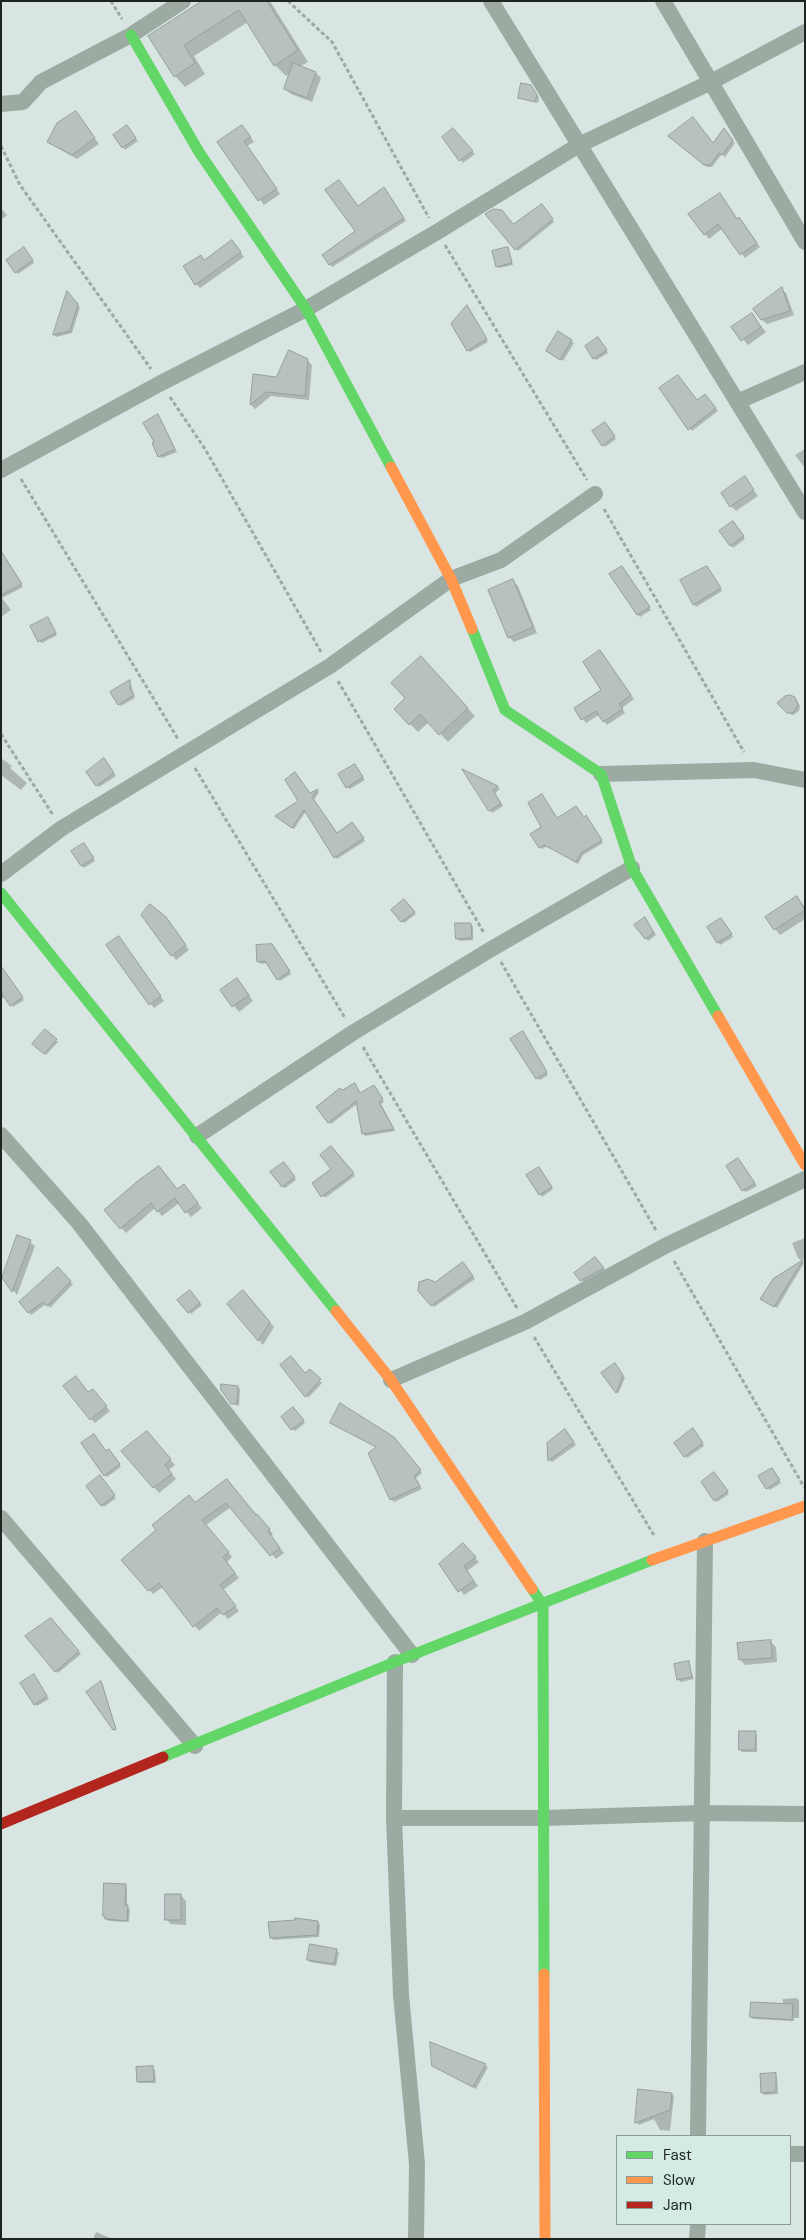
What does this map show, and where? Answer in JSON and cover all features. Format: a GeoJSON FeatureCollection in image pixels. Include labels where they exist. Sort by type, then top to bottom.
{"type":"FeatureCollection","features":[{"type":"Feature","properties":{"kind":"street"},"geometry":{"type":"LineString","coordinates":[[1,104],[24,102],[41,82],[131,35],[184,1]]}},
{"type":"Feature","properties":{"kind":"street"},"geometry":{"type":"LineString","coordinates":[[490,1],[805,512]]}},
{"type":"Feature","properties":{"kind":"street"},"geometry":{"type":"LineString","coordinates":[[662,1],[805,242]]}},
{"type":"Feature","properties":{"kind":"street"},"geometry":{"type":"LineString","coordinates":[[7,467],[161,383],[306,308],[437,232],[579,145],[710,83],[805,32]]}},
{"type":"Feature","properties":{"kind":"street"},"geometry":{"type":"LineString","coordinates":[[131,35],[200,152],[306,308],[451,579],[505,710],[601,774],[754,770],[805,780]]}},
{"type":"Feature","properties":{"kind":"street"},"geometry":{"type":"LineString","coordinates":[[737,402],[805,372]]}},
{"type":"Feature","properties":{"kind":"street"},"geometry":{"type":"LineString","coordinates":[[1,874],[62,828],[330,666],[451,579],[501,560],[595,494]]}},
{"type":"Feature","properties":{"kind":"street"},"geometry":{"type":"LineString","coordinates":[[601,774],[632,868],[805,1165]]}},
{"type":"Feature","properties":{"kind":"street"},"geometry":{"type":"LineString","coordinates":[[197,1136],[354,1032],[493,948],[632,868]]}},
{"type":"Feature","properties":{"kind":"street"},"geometry":{"type":"LineString","coordinates":[[1,893],[391,1380],[542,1605],[545,2239]]}},
{"type":"Feature","properties":{"kind":"street"},"geometry":{"type":"LineString","coordinates":[[1,1135],[79,1223],[412,1655]]}},
{"type":"Feature","properties":{"kind":"street"},"geometry":{"type":"LineString","coordinates":[[391,1380],[525,1322],[665,1246],[805,1180]]}},
{"type":"Feature","properties":{"kind":"street"},"geometry":{"type":"LineString","coordinates":[[1,1824],[195,1746],[412,1655],[666,1555],[805,1506]]}},
{"type":"Feature","properties":{"kind":"street"},"geometry":{"type":"LineString","coordinates":[[1,1518],[195,1746]]}},
{"type":"Feature","properties":{"kind":"street"},"geometry":{"type":"LineString","coordinates":[[698,2135],[705,1541]]}},
{"type":"Feature","properties":{"kind":"street"},"geometry":{"type":"LineString","coordinates":[[395,1662],[394,1818],[401,1994],[417,2164],[416,2239]]}},
{"type":"Feature","properties":{"kind":"street"},"geometry":{"type":"LineString","coordinates":[[394,1818],[544,1818],[702,1813],[805,1814]]}},
{"type":"Feature","properties":{"kind":"street"},"geometry":{"type":"LineString","coordinates":[[791,2154],[805,2154]]}},
{"type":"Feature","properties":{"kind":"street"},"geometry":{"type":"LineString","coordinates":[[698,2225],[698,2239]]}},
{"type":"Feature","properties":{"kind":"path"},"geometry":{"type":"LineString","coordinates":[[288,1],[332,42],[437,232],[595,494],[754,770]]}},
{"type":"Feature","properties":{"kind":"path"},"geometry":{"type":"LineString","coordinates":[[1,146],[20,185],[161,383],[205,449],[805,1488]]}},
{"type":"Feature","properties":{"kind":"path"},"geometry":{"type":"LineString","coordinates":[[7,467],[186,752],[666,1555]]}},
{"type":"Feature","properties":{"kind":"path"},"geometry":{"type":"LineString","coordinates":[[1,734],[62,828]]}},
{"type":"Feature","properties":{"kind":"building"},"geometry":{"type":"Polygon","coordinates":[[[202,1],[267,1],[298,50],[274,66],[239,10],[184,45],[195,63],[174,77],[148,36],[202,1]]]}},
{"type":"Feature","properties":{"kind":"building"},"geometry":{"type":"Polygon","coordinates":[[[293,63],[316,72],[307,98],[284,89],[293,63]]]}},
{"type":"Feature","properties":{"kind":"building"},"geometry":{"type":"Polygon","coordinates":[[[521,83],[531,85],[537,95],[535,102],[518,98],[521,83]]]}},
{"type":"Feature","properties":{"kind":"building"},"geometry":{"type":"Polygon","coordinates":[[[76,111],[95,138],[72,155],[47,142],[57,123],[76,111]]]}},
{"type":"Feature","properties":{"kind":"building"},"geometry":{"type":"Polygon","coordinates":[[[693,117],[713,143],[724,128],[733,140],[722,155],[719,153],[710,165],[704,165],[668,136],[693,117]]]}},
{"type":"Feature","properties":{"kind":"building"},"geometry":{"type":"Polygon","coordinates":[[[127,125],[136,138],[122,148],[113,135],[127,125]]]}},
{"type":"Feature","properties":{"kind":"building"},"geometry":{"type":"Polygon","coordinates":[[[242,125],[251,137],[244,141],[277,189],[258,201],[217,142],[242,125]]]}},
{"type":"Feature","properties":{"kind":"building"},"geometry":{"type":"Polygon","coordinates":[[[453,128],[473,151],[459,161],[442,137],[453,128]]]}},
{"type":"Feature","properties":{"kind":"building"},"geometry":{"type":"Polygon","coordinates":[[[339,180],[358,206],[384,187],[404,218],[329,265],[322,255],[355,231],[325,190],[339,180]]]}},
{"type":"Feature","properties":{"kind":"building"},"geometry":{"type":"Polygon","coordinates":[[[720,193],[737,219],[739,217],[757,243],[740,255],[718,224],[704,235],[688,214],[720,193]]]}},
{"type":"Feature","properties":{"kind":"building"},"geometry":{"type":"Polygon","coordinates":[[[542,204],[553,219],[515,250],[485,214],[493,209],[502,210],[513,224],[542,204]]]}},
{"type":"Feature","properties":{"kind":"building"},"geometry":{"type":"Polygon","coordinates":[[[232,240],[241,252],[195,285],[183,266],[201,255],[204,260],[232,240]]]}},
{"type":"Feature","properties":{"kind":"building"},"geometry":{"type":"Polygon","coordinates":[[[24,247],[33,260],[15,273],[6,260],[24,247]]]}},
{"type":"Feature","properties":{"kind":"building"},"geometry":{"type":"Polygon","coordinates":[[[508,247],[512,263],[496,267],[492,251],[508,247]]]}},
{"type":"Feature","properties":{"kind":"building"},"geometry":{"type":"Polygon","coordinates":[[[782,287],[790,311],[761,320],[753,309],[782,287]]]}},
{"type":"Feature","properties":{"kind":"building"},"geometry":{"type":"Polygon","coordinates":[[[67,291],[78,304],[70,331],[53,335],[67,291]]]}},
{"type":"Feature","properties":{"kind":"building"},"geometry":{"type":"Polygon","coordinates":[[[467,305],[487,339],[467,351],[451,324],[467,305]]]}},
{"type":"Feature","properties":{"kind":"building"},"geometry":{"type":"Polygon","coordinates":[[[752,313],[761,327],[741,341],[731,327],[752,313]]]}},
{"type":"Feature","properties":{"kind":"building"},"geometry":{"type":"Polygon","coordinates":[[[558,331],[572,340],[560,360],[546,351],[558,331]]]}},
{"type":"Feature","properties":{"kind":"building"},"geometry":{"type":"Polygon","coordinates":[[[598,337],[607,350],[593,359],[585,346],[598,337]]]}},
{"type":"Feature","properties":{"kind":"building"},"geometry":{"type":"Polygon","coordinates":[[[289,350],[308,359],[305,396],[266,392],[250,405],[253,374],[276,377],[289,350]]]}},
{"type":"Feature","properties":{"kind":"building"},"geometry":{"type":"Polygon","coordinates":[[[678,375],[697,400],[705,394],[716,408],[688,430],[659,388],[678,375]]]}},
{"type":"Feature","properties":{"kind":"building"},"geometry":{"type":"Polygon","coordinates":[[[158,414],[175,449],[158,457],[152,443],[154,442],[143,423],[158,414]]]}},
{"type":"Feature","properties":{"kind":"building"},"geometry":{"type":"Polygon","coordinates":[[[605,422],[615,436],[602,446],[592,431],[605,422]]]}},
{"type":"Feature","properties":{"kind":"building"},"geometry":{"type":"Polygon","coordinates":[[[745,476],[754,490],[730,507],[721,493],[745,476]]]}},
{"type":"Feature","properties":{"kind":"building"},"geometry":{"type":"Polygon","coordinates":[[[733,521],[744,536],[730,546],[719,531],[733,521]]]}},
{"type":"Feature","properties":{"kind":"building"},"geometry":{"type":"Polygon","coordinates":[[[1,551],[22,584],[1,595],[1,551]]]}},
{"type":"Feature","properties":{"kind":"building"},"geometry":{"type":"Polygon","coordinates":[[[622,566],[650,607],[637,615],[609,574],[622,566]]]}},
{"type":"Feature","properties":{"kind":"building"},"geometry":{"type":"Polygon","coordinates":[[[707,566],[721,588],[693,605],[680,580],[707,566]]]}},
{"type":"Feature","properties":{"kind":"building"},"geometry":{"type":"Polygon","coordinates":[[[513,579],[533,627],[508,638],[488,590],[513,579]]]}},
{"type":"Feature","properties":{"kind":"building"},"geometry":{"type":"Polygon","coordinates":[[[48,617],[56,633],[38,642],[30,626],[48,617]]]}},
{"type":"Feature","properties":{"kind":"building"},"geometry":{"type":"Polygon","coordinates":[[[600,650],[631,695],[619,704],[623,709],[603,722],[596,711],[581,720],[574,708],[601,690],[583,662],[600,650]]]}},
{"type":"Feature","properties":{"kind":"building"},"geometry":{"type":"Polygon","coordinates":[[[421,656],[468,708],[439,735],[420,714],[409,725],[394,709],[405,698],[391,683],[421,656]]]}},
{"type":"Feature","properties":{"kind":"building"},"geometry":{"type":"Polygon","coordinates":[[[130,680],[130,689],[134,695],[118,705],[110,692],[130,680]]]}},
{"type":"Feature","properties":{"kind":"building"},"geometry":{"type":"Polygon","coordinates":[[[785,696],[795,697],[798,705],[793,713],[787,713],[777,703],[785,696]]]}},
{"type":"Feature","properties":{"kind":"building"},"geometry":{"type":"Polygon","coordinates":[[[104,758],[114,773],[96,786],[86,772],[104,758]]]}},
{"type":"Feature","properties":{"kind":"building"},"geometry":{"type":"Polygon","coordinates":[[[355,764],[363,777],[346,788],[338,774],[355,764]]]}},
{"type":"Feature","properties":{"kind":"building"},"geometry":{"type":"Polygon","coordinates":[[[462,769],[498,786],[493,790],[501,804],[489,811],[462,769]]]}},
{"type":"Feature","properties":{"kind":"building"},"geometry":{"type":"Polygon","coordinates":[[[295,772],[310,793],[318,789],[312,797],[337,833],[352,822],[364,838],[334,858],[304,810],[292,828],[275,816],[298,801],[285,780],[295,772]]]}},
{"type":"Feature","properties":{"kind":"building"},"geometry":{"type":"Polygon","coordinates":[[[542,794],[557,818],[576,806],[584,817],[586,815],[602,840],[581,853],[576,862],[544,845],[539,848],[530,834],[541,827],[528,803],[542,794]]]}},
{"type":"Feature","properties":{"kind":"building"},"geometry":{"type":"Polygon","coordinates":[[[84,843],[94,858],[81,866],[71,851],[84,843]]]}},
{"type":"Feature","properties":{"kind":"building"},"geometry":{"type":"Polygon","coordinates":[[[797,896],[805,910],[774,930],[765,917],[797,896]]]}},
{"type":"Feature","properties":{"kind":"building"},"geometry":{"type":"Polygon","coordinates":[[[404,899],[415,912],[401,922],[391,910],[404,899]]]}},
{"type":"Feature","properties":{"kind":"building"},"geometry":{"type":"Polygon","coordinates":[[[150,904],[166,917],[186,945],[171,956],[141,915],[150,904]]]}},
{"type":"Feature","properties":{"kind":"building"},"geometry":{"type":"Polygon","coordinates":[[[645,917],[654,933],[645,939],[634,925],[645,917]]]}},
{"type":"Feature","properties":{"kind":"building"},"geometry":{"type":"Polygon","coordinates":[[[721,918],[732,934],[717,943],[707,927],[721,918]]]}},
{"type":"Feature","properties":{"kind":"building"},"geometry":{"type":"Polygon","coordinates":[[[455,923],[471,923],[472,938],[456,939],[455,923]]]}},
{"type":"Feature","properties":{"kind":"building"},"geometry":{"type":"Polygon","coordinates":[[[119,936],[161,996],[149,1005],[106,945],[119,936]]]}},
{"type":"Feature","properties":{"kind":"building"},"geometry":{"type":"Polygon","coordinates":[[[272,944],[290,971],[277,980],[265,961],[257,962],[256,945],[272,944]]]}},
{"type":"Feature","properties":{"kind":"building"},"geometry":{"type":"Polygon","coordinates":[[[1,966],[23,997],[10,1006],[1,992],[1,966]]]}},
{"type":"Feature","properties":{"kind":"building"},"geometry":{"type":"Polygon","coordinates":[[[237,978],[249,995],[232,1007],[220,990],[237,978]]]}},
{"type":"Feature","properties":{"kind":"building"},"geometry":{"type":"Polygon","coordinates":[[[45,1029],[57,1039],[44,1054],[32,1044],[45,1029]]]}},
{"type":"Feature","properties":{"kind":"building"},"geometry":{"type":"Polygon","coordinates":[[[523,1031],[547,1072],[536,1079],[510,1039],[523,1031]]]}},
{"type":"Feature","properties":{"kind":"building"},"geometry":{"type":"Polygon","coordinates":[[[355,1083],[360,1093],[374,1085],[383,1099],[379,1102],[394,1129],[362,1134],[356,1101],[328,1123],[316,1107],[340,1088],[342,1090],[355,1083]]]}},
{"type":"Feature","properties":{"kind":"building"},"geometry":{"type":"Polygon","coordinates":[[[331,1146],[354,1173],[321,1197],[312,1183],[331,1169],[320,1155],[331,1146]]]}},
{"type":"Feature","properties":{"kind":"building"},"geometry":{"type":"Polygon","coordinates":[[[738,1158],[755,1183],[742,1191],[726,1166],[738,1158]]]}},
{"type":"Feature","properties":{"kind":"building"},"geometry":{"type":"Polygon","coordinates":[[[284,1162],[295,1177],[282,1187],[270,1172],[284,1162]]]}},
{"type":"Feature","properties":{"kind":"building"},"geometry":{"type":"Polygon","coordinates":[[[159,1166],[177,1189],[184,1184],[198,1203],[185,1213],[175,1198],[157,1212],[151,1203],[120,1229],[104,1210],[139,1180],[159,1166]]]}},
{"type":"Feature","properties":{"kind":"building"},"geometry":{"type":"Polygon","coordinates":[[[539,1167],[552,1187],[539,1195],[526,1175],[539,1167]]]}},
{"type":"Feature","properties":{"kind":"building"},"geometry":{"type":"Polygon","coordinates":[[[17,1235],[31,1240],[12,1292],[2,1278],[17,1235]]]}},
{"type":"Feature","properties":{"kind":"building"},"geometry":{"type":"Polygon","coordinates":[[[595,1257],[604,1268],[580,1281],[574,1273],[595,1257]]]}},
{"type":"Feature","properties":{"kind":"building"},"geometry":{"type":"Polygon","coordinates":[[[803,1260],[774,1307],[760,1299],[773,1279],[803,1260]]]}},
{"type":"Feature","properties":{"kind":"building"},"geometry":{"type":"Polygon","coordinates":[[[463,1262],[473,1276],[431,1306],[418,1291],[419,1282],[428,1279],[435,1282],[463,1262]]]}},
{"type":"Feature","properties":{"kind":"building"},"geometry":{"type":"Polygon","coordinates":[[[58,1267],[71,1281],[47,1306],[43,1302],[28,1313],[19,1302],[58,1267]]]}},
{"type":"Feature","properties":{"kind":"building"},"geometry":{"type":"Polygon","coordinates":[[[190,1290],[200,1303],[188,1313],[177,1300],[190,1290]]]}},
{"type":"Feature","properties":{"kind":"building"},"geometry":{"type":"Polygon","coordinates":[[[243,1290],[270,1322],[258,1341],[227,1304],[243,1290]]]}},
{"type":"Feature","properties":{"kind":"building"},"geometry":{"type":"Polygon","coordinates":[[[291,1356],[305,1373],[310,1369],[321,1379],[305,1397],[280,1365],[291,1356]]]}},
{"type":"Feature","properties":{"kind":"building"},"geometry":{"type":"Polygon","coordinates":[[[615,1363],[623,1375],[616,1393],[601,1373],[615,1363]]]}},
{"type":"Feature","properties":{"kind":"building"},"geometry":{"type":"Polygon","coordinates":[[[76,1376],[88,1392],[93,1389],[107,1406],[90,1420],[63,1386],[76,1376]]]}},
{"type":"Feature","properties":{"kind":"building"},"geometry":{"type":"Polygon","coordinates":[[[221,1384],[238,1386],[237,1404],[231,1404],[221,1390],[221,1384]]]}},
{"type":"Feature","properties":{"kind":"building"},"geometry":{"type":"Polygon","coordinates":[[[340,1403],[394,1437],[421,1470],[414,1476],[420,1486],[390,1500],[368,1453],[376,1447],[330,1423],[340,1403]]]}},
{"type":"Feature","properties":{"kind":"building"},"geometry":{"type":"Polygon","coordinates":[[[293,1407],[304,1420],[291,1430],[281,1417],[293,1407]]]}},
{"type":"Feature","properties":{"kind":"building"},"geometry":{"type":"Polygon","coordinates":[[[693,1428],[703,1443],[684,1457],[674,1443],[693,1428]]]}},
{"type":"Feature","properties":{"kind":"building"},"geometry":{"type":"Polygon","coordinates":[[[565,1429],[574,1442],[548,1461],[547,1443],[565,1429]]]}},
{"type":"Feature","properties":{"kind":"building"},"geometry":{"type":"Polygon","coordinates":[[[147,1431],[171,1459],[165,1465],[172,1474],[153,1488],[121,1451],[147,1431]]]}},
{"type":"Feature","properties":{"kind":"building"},"geometry":{"type":"Polygon","coordinates":[[[94,1434],[106,1451],[109,1449],[120,1464],[104,1476],[81,1443],[94,1434]]]}},
{"type":"Feature","properties":{"kind":"building"},"geometry":{"type":"Polygon","coordinates":[[[772,1468],[780,1480],[766,1489],[758,1476],[772,1468]]]}},
{"type":"Feature","properties":{"kind":"building"},"geometry":{"type":"Polygon","coordinates":[[[714,1472],[728,1491],[714,1501],[701,1482],[714,1472]]]}},
{"type":"Feature","properties":{"kind":"building"},"geometry":{"type":"Polygon","coordinates":[[[100,1475],[115,1495],[101,1506],[86,1486],[100,1475]]]}},
{"type":"Feature","properties":{"kind":"building"},"geometry":{"type":"Polygon","coordinates":[[[227,1479],[270,1529],[268,1531],[280,1548],[270,1556],[226,1503],[202,1520],[229,1552],[223,1557],[235,1573],[220,1585],[236,1606],[223,1615],[217,1608],[193,1627],[159,1583],[148,1591],[121,1560],[156,1530],[152,1525],[189,1495],[195,1502],[227,1479]]]}},
{"type":"Feature","properties":{"kind":"building"},"geometry":{"type":"Polygon","coordinates":[[[463,1543],[476,1557],[464,1566],[474,1581],[458,1592],[439,1564],[463,1543]]]}},
{"type":"Feature","properties":{"kind":"building"},"geometry":{"type":"Polygon","coordinates":[[[51,1618],[79,1651],[55,1672],[25,1636],[51,1618]]]}},
{"type":"Feature","properties":{"kind":"building"},"geometry":{"type":"Polygon","coordinates":[[[771,1640],[772,1658],[739,1660],[737,1643],[771,1640]]]}},
{"type":"Feature","properties":{"kind":"building"},"geometry":{"type":"Polygon","coordinates":[[[689,1661],[692,1677],[677,1680],[674,1664],[689,1661]]]}},
{"type":"Feature","properties":{"kind":"building"},"geometry":{"type":"Polygon","coordinates":[[[34,1674],[47,1696],[34,1705],[20,1683],[34,1674]]]}},
{"type":"Feature","properties":{"kind":"building"},"geometry":{"type":"Polygon","coordinates":[[[101,1681],[116,1729],[113,1730],[86,1692],[101,1681]]]}},
{"type":"Feature","properties":{"kind":"building"},"geometry":{"type":"Polygon","coordinates":[[[739,1731],[756,1731],[755,1750],[739,1750],[739,1731]]]}},
{"type":"Feature","properties":{"kind":"building"},"geometry":{"type":"Polygon","coordinates":[[[104,1883],[126,1884],[125,1905],[128,1905],[127,1921],[105,1919],[103,1916],[104,1883]]]}},
{"type":"Feature","properties":{"kind":"building"},"geometry":{"type":"Polygon","coordinates":[[[165,1894],[181,1894],[181,1920],[165,1920],[165,1894]]]}},
{"type":"Feature","properties":{"kind":"building"},"geometry":{"type":"Polygon","coordinates":[[[295,1918],[318,1921],[317,1935],[270,1938],[268,1922],[295,1920],[295,1918]]]}},
{"type":"Feature","properties":{"kind":"building"},"geometry":{"type":"Polygon","coordinates":[[[310,1944],[337,1949],[334,1964],[307,1960],[310,1944]]]}},
{"type":"Feature","properties":{"kind":"building"},"geometry":{"type":"Polygon","coordinates":[[[751,2002],[793,2004],[792,2020],[750,2017],[751,2002]]]}},
{"type":"Feature","properties":{"kind":"building"},"geometry":{"type":"Polygon","coordinates":[[[430,2042],[486,2064],[473,2087],[432,2066],[430,2042]]]}},
{"type":"Feature","properties":{"kind":"building"},"geometry":{"type":"Polygon","coordinates":[[[153,2066],[154,2081],[137,2082],[136,2067],[153,2066]]]}},
{"type":"Feature","properties":{"kind":"building"},"geometry":{"type":"Polygon","coordinates":[[[776,2073],[776,2092],[761,2093],[760,2074],[776,2073]]]}},
{"type":"Feature","properties":{"kind":"building"},"geometry":{"type":"Polygon","coordinates":[[[638,2089],[672,2093],[670,2110],[635,2123],[638,2089]]]}},
{"type":"Feature","properties":{"kind":"traffic: fast"},"geometry":{"type":"LineString","coordinates":[[131,35],[199,152],[306,309],[391,467]]}},
{"type":"Feature","properties":{"kind":"traffic: fast"},"geometry":{"type":"LineString","coordinates":[[472,629],[505,710],[601,774],[632,868],[718,1016]]}},
{"type":"Feature","properties":{"kind":"traffic: fast"},"geometry":{"type":"LineString","coordinates":[[1,893],[336,1311]]}},
{"type":"Feature","properties":{"kind":"traffic: fast"},"geometry":{"type":"LineString","coordinates":[[163,1757],[412,1655],[652,1560]]}},
{"type":"Feature","properties":{"kind":"traffic: fast"},"geometry":{"type":"LineString","coordinates":[[532,1589],[543,1605],[544,1974]]}},
{"type":"Feature","properties":{"kind":"traffic: slow"},"geometry":{"type":"LineString","coordinates":[[391,467],[451,579],[472,629]]}},
{"type":"Feature","properties":{"kind":"traffic: slow"},"geometry":{"type":"LineString","coordinates":[[718,1016],[805,1165]]}},
{"type":"Feature","properties":{"kind":"traffic: slow"},"geometry":{"type":"LineString","coordinates":[[336,1311],[391,1380],[532,1589]]}},
{"type":"Feature","properties":{"kind":"traffic: slow"},"geometry":{"type":"LineString","coordinates":[[652,1560],[805,1506]]}},
{"type":"Feature","properties":{"kind":"traffic: slow"},"geometry":{"type":"LineString","coordinates":[[544,1974],[545,2239]]}},
{"type":"Feature","properties":{"kind":"traffic: jam"},"geometry":{"type":"LineString","coordinates":[[1,1824],[163,1757]]}}]}
